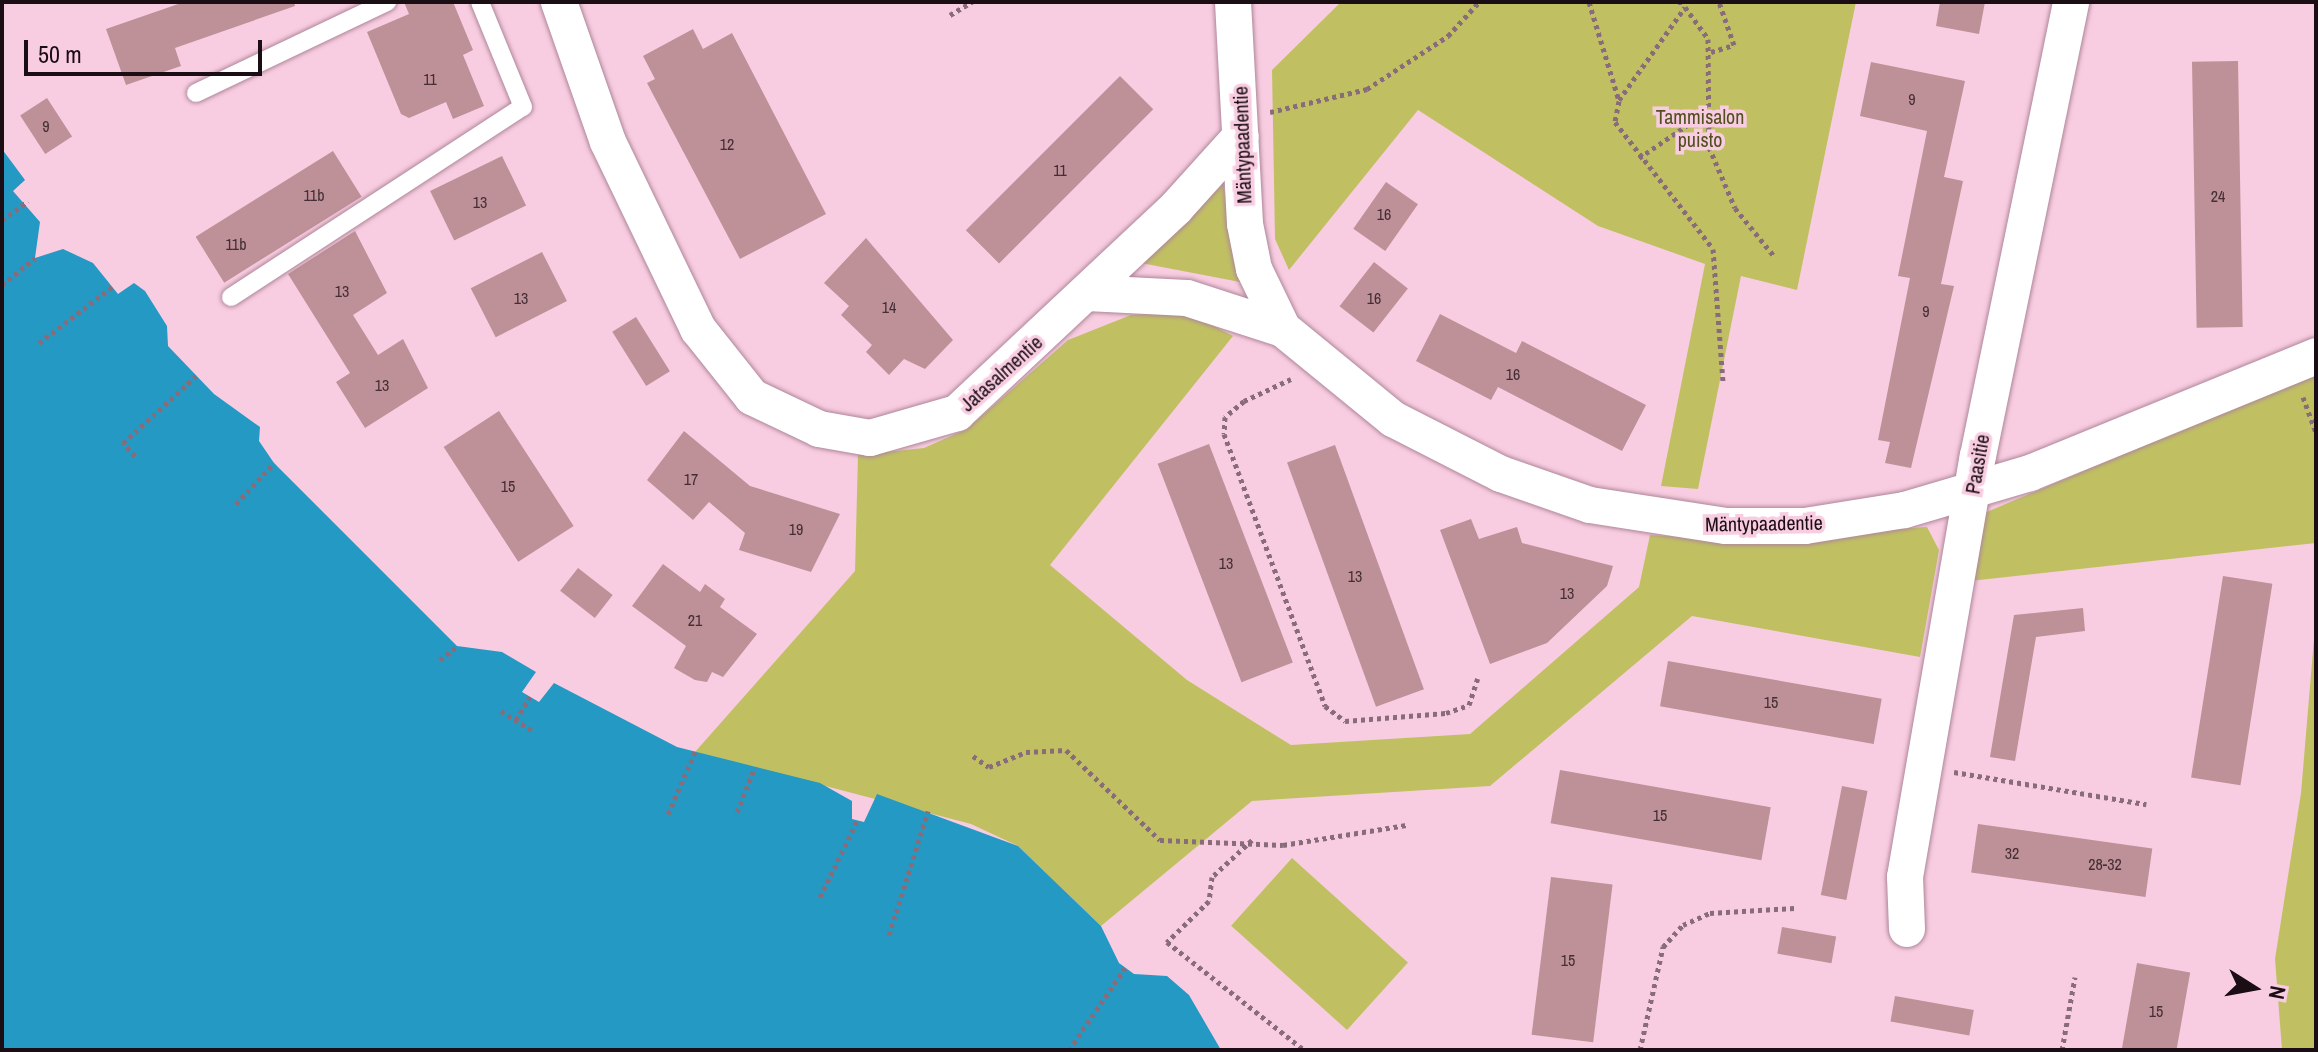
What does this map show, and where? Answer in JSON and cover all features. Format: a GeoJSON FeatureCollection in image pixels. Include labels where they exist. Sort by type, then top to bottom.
{"type":"FeatureCollection","features":[{"type":"Feature","properties":{"kind":"street","name":"Jatasalmentie"},"geometry":{"type":"LineString","coordinates":[[559,2],[585,88],[691,315],[724,368],[768,410],[870,438],[932,424],[981,396],[1253,125]]}},
{"type":"Feature","properties":{"kind":"street","name":"Mäntypaadentie"},"geometry":{"type":"LineString","coordinates":[[1233,2],[1253,125],[1254,269],[1283,329],[1317,363],[1446,449],[1538,488],[1632,514],[1726,526],[1805,526],[1972,493],[2307,371]]}},
{"type":"Feature","properties":{"kind":"street","name":"Paasitie"},"geometry":{"type":"LineString","coordinates":[[1907,929],[1905,877],[1972,493],[2071,2]]}},
{"type":"Feature","properties":{"kind":"street","name":"Mäntypaadentie"},"geometry":{"type":"LineString","coordinates":[[1087,293],[1187,298],[1283,329]]}},
{"type":"Feature","properties":{"kind":"lane"},"geometry":{"type":"LineString","coordinates":[[196,93],[387,2]]}},
{"type":"Feature","properties":{"kind":"lane"},"geometry":{"type":"LineString","coordinates":[[231,297],[523,107],[480,2]]}},
{"type":"Feature","properties":{"kind":"path"},"geometry":{"type":"LineString","coordinates":[[950,15],[972,2]]}},
{"type":"Feature","properties":{"kind":"path"},"geometry":{"type":"LineString","coordinates":[[1253,125],[1367,89],[1448,36],[1479,2]]}},
{"type":"Feature","properties":{"kind":"path"},"geometry":{"type":"LineString","coordinates":[[1589,2],[1619,101]]}},
{"type":"Feature","properties":{"kind":"path"},"geometry":{"type":"LineString","coordinates":[[1678,2],[1685,4],[1711,52],[1709,147],[1735,208],[1774,256]]}},
{"type":"Feature","properties":{"kind":"path"},"geometry":{"type":"LineString","coordinates":[[1711,52],[1734,45],[1719,2]]}},
{"type":"Feature","properties":{"kind":"path"},"geometry":{"type":"LineString","coordinates":[[1685,4],[1619,101],[1615,122],[1639,158],[1713,249],[1723,381]]}},
{"type":"Feature","properties":{"kind":"path"},"geometry":{"type":"LineString","coordinates":[[1639,158],[1708,111]]}},
{"type":"Feature","properties":{"kind":"path"},"geometry":{"type":"LineString","coordinates":[[2,220],[28,201]]}},
{"type":"Feature","properties":{"kind":"path"},"geometry":{"type":"LineString","coordinates":[[2,285],[35,258]]}},
{"type":"Feature","properties":{"kind":"path"},"geometry":{"type":"LineString","coordinates":[[39,343],[112,287]]}},
{"type":"Feature","properties":{"kind":"path"},"geometry":{"type":"LineString","coordinates":[[1317,363],[1244,401],[1225,417],[1224,434],[1325,706],[1345,721],[1446,713],[1469,705],[1478,678]]}},
{"type":"Feature","properties":{"kind":"path"},"geometry":{"type":"LineString","coordinates":[[2307,371],[2316,433]]}},
{"type":"Feature","properties":{"kind":"path"},"geometry":{"type":"LineString","coordinates":[[135,456],[123,443],[196,376]]}},
{"type":"Feature","properties":{"kind":"path"},"geometry":{"type":"LineString","coordinates":[[236,504],[274,463]]}},
{"type":"Feature","properties":{"kind":"path"},"geometry":{"type":"LineString","coordinates":[[440,660],[457,646]]}},
{"type":"Feature","properties":{"kind":"path"},"geometry":{"type":"LineString","coordinates":[[516,720],[530,697]]}},
{"type":"Feature","properties":{"kind":"path"},"geometry":{"type":"LineString","coordinates":[[501,711],[531,730]]}},
{"type":"Feature","properties":{"kind":"path"},"geometry":{"type":"LineString","coordinates":[[973,756],[989,767],[1026,752],[1066,750],[1160,840],[1253,840],[1283,845],[1406,825]]}},
{"type":"Feature","properties":{"kind":"path"},"geometry":{"type":"LineString","coordinates":[[668,814],[695,752]]}},
{"type":"Feature","properties":{"kind":"path"},"geometry":{"type":"LineString","coordinates":[[737,812],[755,767]]}},
{"type":"Feature","properties":{"kind":"path"},"geometry":{"type":"LineString","coordinates":[[1924,767],[2146,804]]}},
{"type":"Feature","properties":{"kind":"path"},"geometry":{"type":"LineString","coordinates":[[889,935],[928,811]]}},
{"type":"Feature","properties":{"kind":"path"},"geometry":{"type":"LineString","coordinates":[[820,897],[857,821]]}},
{"type":"Feature","properties":{"kind":"path"},"geometry":{"type":"LineString","coordinates":[[1253,840],[1212,877],[1209,901],[1167,942],[1304,1050]]}},
{"type":"Feature","properties":{"kind":"path"},"geometry":{"type":"LineString","coordinates":[[1640,1050],[1663,947],[1683,925],[1710,913],[1795,908]]}},
{"type":"Feature","properties":{"kind":"path"},"geometry":{"type":"LineString","coordinates":[[1069,1050],[1125,968]]}},
{"type":"Feature","properties":{"kind":"path"},"geometry":{"type":"LineString","coordinates":[[2062,1050],[2075,977]]}},
{"type":"Feature","properties":{"kind":"path"},"geometry":{"type":"LineString","coordinates":[[1444,1050],[1498,1050]]}},
{"type":"Feature","properties":{"kind":"green space","name":"Tammisalon puisto"},"geometry":{"type":"Polygon","coordinates":[[[1341,2],[1856,2],[1797,290],[1741,276],[1698,489],[1661,486],[1705,264],[1598,226],[1418,110],[1289,270],[1275,239],[1272,70],[1341,2]]]}},
{"type":"Feature","properties":{"kind":"green space"},"geometry":{"type":"Polygon","coordinates":[[[1223,184],[1240,282],[1141,263],[1223,184]]]}},
{"type":"Feature","properties":{"kind":"green space"},"geometry":{"type":"Polygon","coordinates":[[[1187,312],[1233,336],[1050,565],[1187,680],[1291,745],[1470,734],[1639,587],[1650,535],[1728,540],[1927,527],[1939,550],[1920,657],[1692,616],[1490,786],[1252,801],[1101,926],[1018,846],[971,824],[695,752],[855,571],[858,455],[924,448],[967,429],[1068,340],[1131,315],[1187,312]]]}},
{"type":"Feature","properties":{"kind":"green space"},"geometry":{"type":"Polygon","coordinates":[[[2316,373],[2316,543],[1970,581],[1982,514],[2316,373]]]}},
{"type":"Feature","properties":{"kind":"green space"},"geometry":{"type":"Polygon","coordinates":[[[2316,615],[2316,1050],[2282,1050],[2275,959],[2301,793],[2316,615]]]}},
{"type":"Feature","properties":{"kind":"green space"},"geometry":{"type":"Polygon","coordinates":[[[1292,858],[1408,962],[1347,1030],[1231,926],[1292,858]]]}},
{"type":"Feature","properties":{"kind":"water"},"geometry":{"type":"Polygon","coordinates":[[[2,149],[25,180],[13,191],[40,222],[35,258],[63,249],[93,263],[118,294],[134,283],[145,291],[167,326],[168,346],[214,394],[260,427],[259,441],[274,463],[457,646],[502,652],[536,672],[522,692],[539,702],[554,683],[677,747],[820,783],[852,801],[852,819],[864,822],[877,794],[1018,846],[1101,926],[1119,963],[1134,974],[1167,976],[1189,995],[1221,1050],[2,1050],[2,149]]]}},
{"type":"Feature","properties":{"kind":"building"},"geometry":{"type":"Polygon","coordinates":[[[184,2],[294,2],[295,6],[175,48],[181,66],[126,85],[106,29],[184,2]]]}},
{"type":"Feature","properties":{"kind":"building"},"geometry":{"type":"Polygon","coordinates":[[[404,2],[453,2],[473,50],[463,55],[484,106],[453,119],[446,102],[409,118],[401,114],[367,32],[409,14],[404,2]]]}},
{"type":"Feature","properties":{"kind":"building"},"geometry":{"type":"Polygon","coordinates":[[[1940,2],[1985,2],[1979,34],[1936,26],[1940,2]]]}},
{"type":"Feature","properties":{"kind":"building"},"geometry":{"type":"Polygon","coordinates":[[[693,29],[703,49],[732,33],[826,214],[740,259],[647,83],[655,79],[643,56],[693,29]]]}},
{"type":"Feature","properties":{"kind":"building"},"geometry":{"type":"Polygon","coordinates":[[[2238,61],[2243,327],[2197,328],[2192,62],[2238,61]]]}},
{"type":"Feature","properties":{"kind":"building"},"geometry":{"type":"Polygon","coordinates":[[[1871,62],[1965,81],[1944,177],[1963,181],[1941,284],[1954,286],[1911,468],[1885,463],[1890,442],[1878,440],[1910,278],[1898,276],[1927,131],[1860,116],[1871,62]]]}},
{"type":"Feature","properties":{"kind":"building"},"geometry":{"type":"Polygon","coordinates":[[[1120,76],[1153,109],[999,263],[966,230],[1120,76]]]}},
{"type":"Feature","properties":{"kind":"building"},"geometry":{"type":"Polygon","coordinates":[[[47,98],[72,137],[45,154],[20,115],[47,98]]]}},
{"type":"Feature","properties":{"kind":"building"},"geometry":{"type":"Polygon","coordinates":[[[333,151],[362,197],[224,283],[196,237],[333,151]]]}},
{"type":"Feature","properties":{"kind":"building"},"geometry":{"type":"Polygon","coordinates":[[[502,156],[526,205],[454,241],[430,191],[502,156]]]}},
{"type":"Feature","properties":{"kind":"building"},"geometry":{"type":"Polygon","coordinates":[[[1386,182],[1418,204],[1385,251],[1353,229],[1386,182]]]}},
{"type":"Feature","properties":{"kind":"building"},"geometry":{"type":"Polygon","coordinates":[[[355,231],[387,293],[353,315],[378,355],[403,339],[428,388],[365,428],[336,382],[350,373],[288,274],[355,231]]]}},
{"type":"Feature","properties":{"kind":"building"},"geometry":{"type":"Polygon","coordinates":[[[866,238],[953,340],[925,369],[904,359],[889,375],[866,352],[872,345],[841,315],[849,306],[824,283],[866,238]]]}},
{"type":"Feature","properties":{"kind":"building"},"geometry":{"type":"Polygon","coordinates":[[[542,252],[567,301],[496,337],[471,288],[542,252]]]}},
{"type":"Feature","properties":{"kind":"building"},"geometry":{"type":"Polygon","coordinates":[[[1374,262],[1408,288],[1373,333],[1340,306],[1374,262]]]}},
{"type":"Feature","properties":{"kind":"building"},"geometry":{"type":"Polygon","coordinates":[[[1440,314],[1516,353],[1522,341],[1646,405],[1622,451],[1498,387],[1491,400],[1416,361],[1440,314]]]}},
{"type":"Feature","properties":{"kind":"building"},"geometry":{"type":"Polygon","coordinates":[[[636,317],[670,371],[646,386],[612,332],[636,317]]]}},
{"type":"Feature","properties":{"kind":"building"},"geometry":{"type":"Polygon","coordinates":[[[499,411],[574,526],[518,562],[444,447],[499,411]]]}},
{"type":"Feature","properties":{"kind":"building"},"geometry":{"type":"Polygon","coordinates":[[[684,431],[750,486],[840,514],[811,572],[739,550],[745,533],[709,502],[693,520],[647,480],[684,431]]]}},
{"type":"Feature","properties":{"kind":"building"},"geometry":{"type":"Polygon","coordinates":[[[1209,444],[1293,662],[1242,682],[1158,464],[1209,444]]]}},
{"type":"Feature","properties":{"kind":"building"},"geometry":{"type":"Polygon","coordinates":[[[1335,445],[1424,689],[1376,707],[1287,462],[1335,445]]]}},
{"type":"Feature","properties":{"kind":"building"},"geometry":{"type":"Polygon","coordinates":[[[1471,519],[1479,539],[1517,527],[1522,543],[1613,566],[1607,586],[1547,643],[1490,664],[1440,530],[1471,519]]]}},
{"type":"Feature","properties":{"kind":"building"},"geometry":{"type":"Polygon","coordinates":[[[663,564],[700,592],[705,584],[725,599],[720,607],[757,634],[723,677],[712,672],[707,682],[695,680],[674,668],[686,646],[632,606],[663,564]]]}},
{"type":"Feature","properties":{"kind":"building"},"geometry":{"type":"Polygon","coordinates":[[[578,568],[613,595],[595,618],[560,591],[578,568]]]}},
{"type":"Feature","properties":{"kind":"building"},"geometry":{"type":"Polygon","coordinates":[[[2223,576],[2272,584],[2240,785],[2191,777],[2223,576]]]}},
{"type":"Feature","properties":{"kind":"building"},"geometry":{"type":"Polygon","coordinates":[[[2083,608],[2085,631],[2036,637],[2015,761],[1990,757],[2014,615],[2083,608]]]}},
{"type":"Feature","properties":{"kind":"building"},"geometry":{"type":"Polygon","coordinates":[[[1668,661],[1882,699],[1874,744],[1660,706],[1668,661]]]}},
{"type":"Feature","properties":{"kind":"building"},"geometry":{"type":"Polygon","coordinates":[[[1560,770],[1771,807],[1761,860],[1551,823],[1560,770]]]}},
{"type":"Feature","properties":{"kind":"building"},"geometry":{"type":"Polygon","coordinates":[[[1842,786],[1868,791],[1846,900],[1821,895],[1842,786]]]}},
{"type":"Feature","properties":{"kind":"building"},"geometry":{"type":"Polygon","coordinates":[[[1978,824],[2152,848],[2145,897],[1971,873],[1978,824]]]}},
{"type":"Feature","properties":{"kind":"building"},"geometry":{"type":"Polygon","coordinates":[[[1551,877],[1613,885],[1593,1042],[1532,1035],[1551,877]]]}},
{"type":"Feature","properties":{"kind":"building"},"geometry":{"type":"Polygon","coordinates":[[[1782,927],[1836,937],[1831,963],[1777,954],[1782,927]]]}},
{"type":"Feature","properties":{"kind":"building"},"geometry":{"type":"Polygon","coordinates":[[[2137,963],[2190,972],[2176,1050],[2122,1050],[2137,963]]]}},
{"type":"Feature","properties":{"kind":"building"},"geometry":{"type":"Polygon","coordinates":[[[1895,996],[1974,1010],[1969,1035],[1890,1022],[1895,996]]]}}]}
